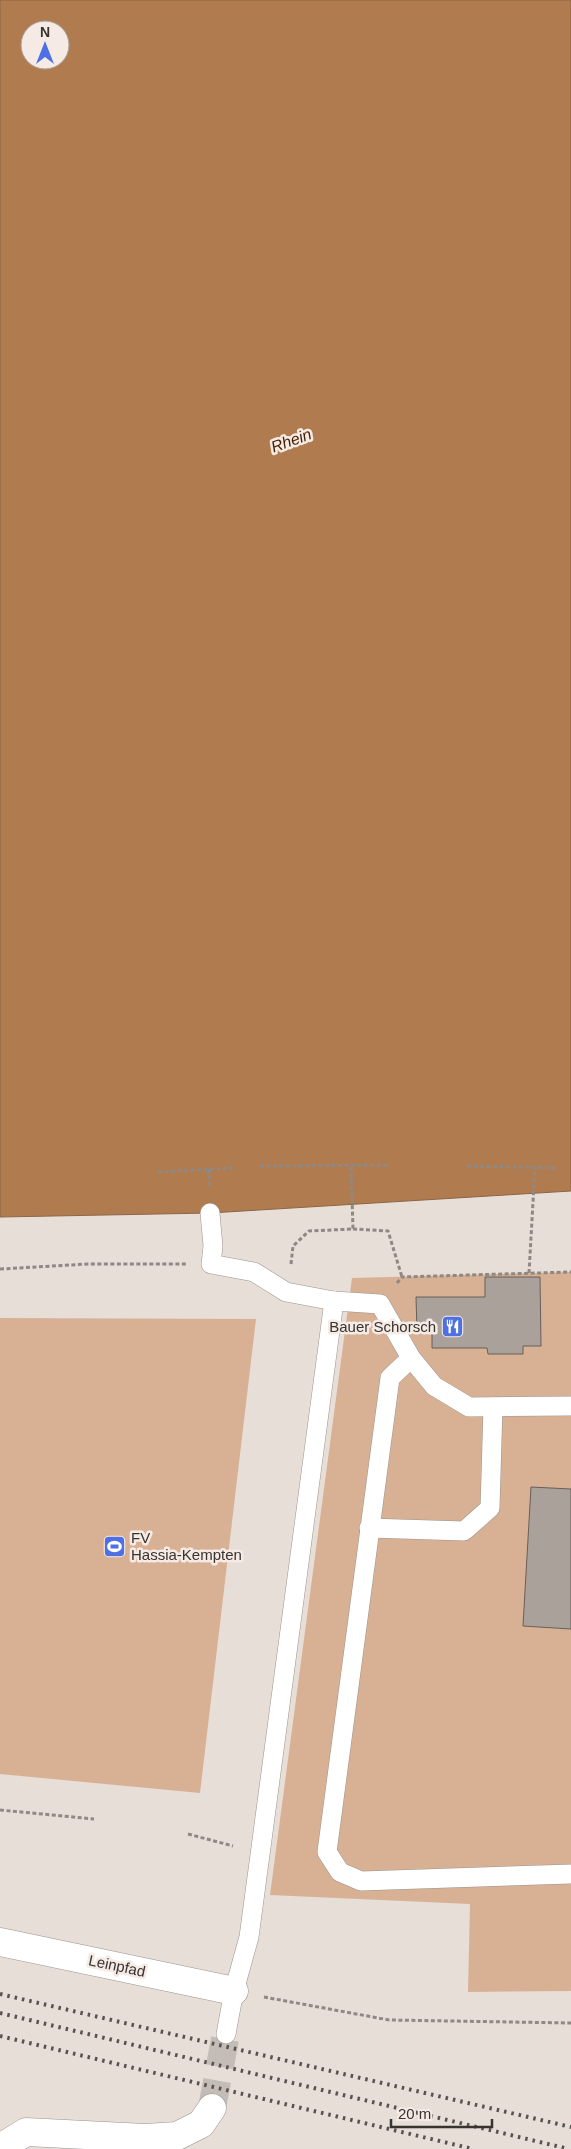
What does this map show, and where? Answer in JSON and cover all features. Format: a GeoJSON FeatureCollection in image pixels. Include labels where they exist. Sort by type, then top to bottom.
{"type":"FeatureCollection","features":[{"type":"Feature","properties":{"kind":"street","name":"Leinpfad"},"geometry":{"type":"LineString","coordinates":[[0,1942],[234,1991]]}},
{"type":"Feature","properties":{"kind":"street"},"geometry":{"type":"LineString","coordinates":[[0,2148],[26,2132],[145,2138],[177,2136],[201,2124],[212,2108]]}},
{"type":"Feature","properties":{"kind":"lane"},"geometry":{"type":"LineString","coordinates":[[210,1213],[212,1264],[254,1272],[286,1292],[334,1301],[380,1304],[411,1358],[434,1386],[469,1407],[571,1406]]}},
{"type":"Feature","properties":{"kind":"lane"},"geometry":{"type":"LineString","coordinates":[[226,2034],[234,1991],[249,1937],[334,1301]]}},
{"type":"Feature","properties":{"kind":"lane"},"geometry":{"type":"LineString","coordinates":[[411,1358],[390,1378],[327,1852],[340,1872],[361,1881],[571,1874]]}},
{"type":"Feature","properties":{"kind":"lane"},"geometry":{"type":"LineString","coordinates":[[369,1528],[464,1531],[490,1508],[493,1407]]}},
{"type":"Feature","properties":{"kind":"path"},"geometry":{"type":"LineString","coordinates":[[260,1166],[388,1165]]}},
{"type":"Feature","properties":{"kind":"path"},"geometry":{"type":"LineString","coordinates":[[351,1166],[353,1229]]}},
{"type":"Feature","properties":{"kind":"path"},"geometry":{"type":"LineString","coordinates":[[467,1166],[557,1168]]}},
{"type":"Feature","properties":{"kind":"path"},"geometry":{"type":"LineString","coordinates":[[529,1273],[534,1167]]}},
{"type":"Feature","properties":{"kind":"path"},"geometry":{"type":"LineString","coordinates":[[158,1172],[233,1168]]}},
{"type":"Feature","properties":{"kind":"path"},"geometry":{"type":"LineString","coordinates":[[286,1292],[294,1246],[309,1231],[353,1229],[388,1231],[402,1277],[571,1272]]}},
{"type":"Feature","properties":{"kind":"path"},"geometry":{"type":"LineString","coordinates":[[0,1269],[88,1264],[212,1264]]}},
{"type":"Feature","properties":{"kind":"path"},"geometry":{"type":"LineString","coordinates":[[0,1810],[94,1819]]}},
{"type":"Feature","properties":{"kind":"path"},"geometry":{"type":"LineString","coordinates":[[188,1834],[261,1853]]}},
{"type":"Feature","properties":{"kind":"path"},"geometry":{"type":"LineString","coordinates":[[234,1991],[389,2020],[571,2023]]}},
{"type":"Feature","properties":{"kind":"shaded area"},"geometry":{"type":"Polygon","coordinates":[[[571,1272],[571,1991],[468,1992],[470,1904],[270,1895],[352,1278],[571,1272]]]}},
{"type":"Feature","properties":{"kind":"shaded area","name":"FV Hassia-Kempten"},"geometry":{"type":"Polygon","coordinates":[[[0,1318],[256,1319],[200,1793],[0,1774],[0,1318]]]}},
{"type":"Feature","properties":{"kind":"water","name":"Rhein"},"geometry":{"type":"Polygon","coordinates":[[[0,0],[571,0],[571,1191],[210,1213],[0,1217],[0,0]]]}},
{"type":"Feature","properties":{"kind":"building"},"geometry":{"type":"Polygon","coordinates":[[[485,1277],[540,1277],[541,1346],[523,1346],[523,1354],[488,1354],[487,1348],[432,1348],[432,1331],[417,1331],[416,1297],[485,1297],[485,1277]]]}},
{"type":"Feature","properties":{"kind":"building"},"geometry":{"type":"Polygon","coordinates":[[[531,1487],[571,1489],[571,1629],[523,1626],[531,1487]]]}},
{"type":"Feature","properties":{"kind":"tunnel"},"geometry":{"type":"LineString","coordinates":[[212,2108],[226,2034]]}},
{"type":"Feature","properties":{"kind":"railway"},"geometry":{"type":"LineString","coordinates":[[0,1994],[571,2127]]}},
{"type":"Feature","properties":{"kind":"railway"},"geometry":{"type":"LineString","coordinates":[[0,2013],[569,2149]]}},
{"type":"Feature","properties":{"kind":"railway"},"geometry":{"type":"LineString","coordinates":[[0,2036],[473,2149]]}},
{"type":"Feature","properties":{"kind":"place","name":"Bauer Schorsch"},"geometry":{"type":"Point","coordinates":[452,1327]}},
{"type":"Feature","properties":{"kind":"place","name":"FV Hassia-Kempten"},"geometry":{"type":"Point","coordinates":[115,1547]}}]}
